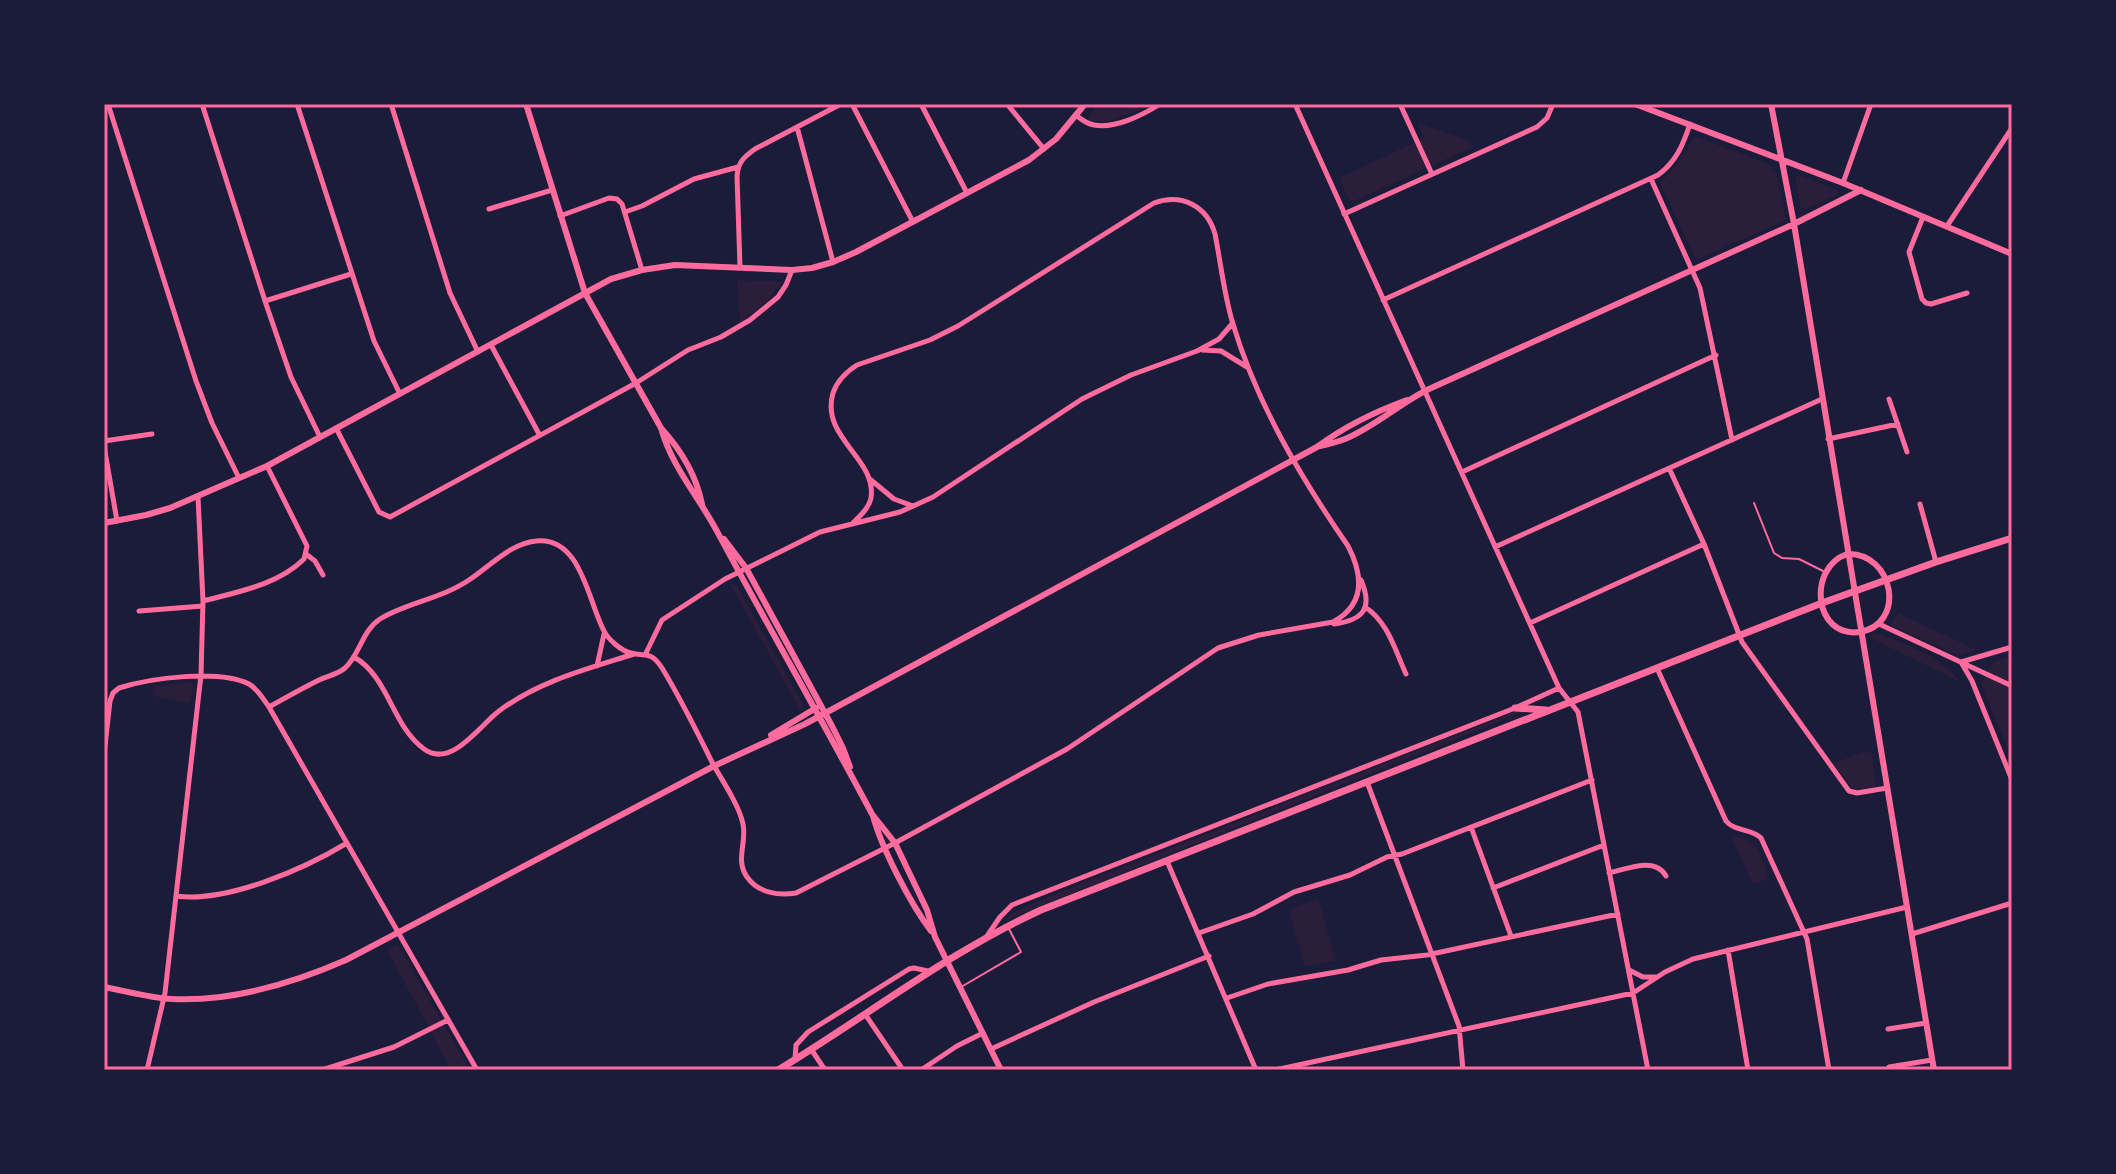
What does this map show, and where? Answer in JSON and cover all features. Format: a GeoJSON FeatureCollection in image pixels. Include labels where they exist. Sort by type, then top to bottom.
{"type":"FeatureCollection","features":[{"type":"Feature","properties":{"kind":"main road"},"geometry":{"type":"LineString","coordinates":[[778,1070],[947,960],[1060,902],[1822,603],[2012,538]]}},
{"type":"Feature","properties":{"kind":"main road"},"geometry":{"type":"LineString","coordinates":[[1515,708],[1548,711]]}},
{"type":"Feature","properties":{"kind":"street"},"geometry":{"type":"LineString","coordinates":[[108,104],[196,381],[212,423],[240,479]]}},
{"type":"Feature","properties":{"kind":"street"},"geometry":{"type":"LineString","coordinates":[[202,104],[291,377],[320,437]]}},
{"type":"Feature","properties":{"kind":"street"},"geometry":{"type":"LineString","coordinates":[[297,104],[374,341],[401,395]]}},
{"type":"Feature","properties":{"kind":"street"},"geometry":{"type":"LineString","coordinates":[[391,104],[450,293],[478,352]]}},
{"type":"Feature","properties":{"kind":"street"},"geometry":{"type":"LineString","coordinates":[[526,104],[585,293],[661,428],[677,446],[697,483],[702,506],[738,572],[843,748],[851,774],[927,910],[935,937],[1001,1070]]}},
{"type":"Feature","properties":{"kind":"street"},"geometry":{"type":"LineString","coordinates":[[740,267],[738,167],[744,157],[841,104]]}},
{"type":"Feature","properties":{"kind":"street"},"geometry":{"type":"LineString","coordinates":[[852,104],[913,222]]}},
{"type":"Feature","properties":{"kind":"street"},"geometry":{"type":"LineString","coordinates":[[921,104],[967,193]]}},
{"type":"Feature","properties":{"kind":"street"},"geometry":{"type":"LineString","coordinates":[[1007,104],[1045,150]]}},
{"type":"Feature","properties":{"kind":"street"},"geometry":{"type":"LineString","coordinates":[[104,523],[170,508],[240,479],[401,395],[611,279],[675,265],[792,270],[833,262],[1045,150],[1085,104]]}},
{"type":"Feature","properties":{"kind":"street"},"geometry":{"type":"LineString","coordinates":[[1077,116],[1089,124],[1108,125],[1137,116],[1160,104]]}},
{"type":"Feature","properties":{"kind":"street"},"geometry":{"type":"LineString","coordinates":[[1295,104],[1559,688],[1579,715],[1648,1070]]}},
{"type":"Feature","properties":{"kind":"street"},"geometry":{"type":"LineString","coordinates":[[1400,104],[1432,174]]}},
{"type":"Feature","properties":{"kind":"street"},"geometry":{"type":"LineString","coordinates":[[1344,214],[1542,124],[1553,104]]}},
{"type":"Feature","properties":{"kind":"street"},"geometry":{"type":"LineString","coordinates":[[1635,104],[1781,158],[2012,254]]}},
{"type":"Feature","properties":{"kind":"street"},"geometry":{"type":"LineString","coordinates":[[1771,104],[1794,224],[1934,1070]]}},
{"type":"Feature","properties":{"kind":"street"},"geometry":{"type":"LineString","coordinates":[[1843,183],[1871,104]]}},
{"type":"Feature","properties":{"kind":"street"},"geometry":{"type":"LineString","coordinates":[[1383,300],[1665,171],[1675,160],[1690,124]]}},
{"type":"Feature","properties":{"kind":"street"},"geometry":{"type":"LineString","coordinates":[[797,127],[833,262]]}},
{"type":"Feature","properties":{"kind":"street"},"geometry":{"type":"LineString","coordinates":[[1947,226],[2012,128]]}},
{"type":"Feature","properties":{"kind":"street"},"geometry":{"type":"LineString","coordinates":[[625,212],[694,179],[738,167]]}},
{"type":"Feature","properties":{"kind":"street"},"geometry":{"type":"LineString","coordinates":[[1651,179],[1700,288],[1732,440]]}},
{"type":"Feature","properties":{"kind":"street"},"geometry":{"type":"LineString","coordinates":[[489,209],[552,190]]}},
{"type":"Feature","properties":{"kind":"street"},"geometry":{"type":"LineString","coordinates":[[104,987],[164,999],[216,998],[268,988],[327,968],[755,746],[1317,447],[1345,439],[1424,391],[1794,224],[1861,190]]}},
{"type":"Feature","properties":{"kind":"street"},"geometry":{"type":"LineString","coordinates":[[560,216],[614,198],[620,201],[642,270]]}},
{"type":"Feature","properties":{"kind":"street"},"geometry":{"type":"LineString","coordinates":[[354,657],[370,669],[410,735],[425,751],[442,755],[459,748],[495,714],[550,682],[635,654],[651,656],[660,665],[684,706],[743,823],[742,869],[749,880],[763,890],[781,894],[796,893],[890,846],[1067,749],[1218,648],[1259,635],[1351,620],[1365,607],[1367,595],[1348,546],[1273,423],[1249,368],[1232,323],[1210,221],[1201,210],[1186,202],[1168,200],[1154,203],[958,326],[930,340],[857,365],[838,381],[831,404],[836,429],[868,476],[894,499],[915,506]]}},
{"type":"Feature","properties":{"kind":"street"},"geometry":{"type":"LineString","coordinates":[[1923,217],[1909,252],[1924,301],[1931,304],[1967,293]]}},
{"type":"Feature","properties":{"kind":"street"},"geometry":{"type":"LineString","coordinates":[[336,428],[375,506],[384,516],[390,517],[636,383],[688,350],[737,328],[764,311],[783,291],[792,270]]}},
{"type":"Feature","properties":{"kind":"street"},"geometry":{"type":"LineString","coordinates":[[265,301],[351,274]]}},
{"type":"Feature","properties":{"kind":"street"},"geometry":{"type":"LineString","coordinates":[[645,654],[654,632],[667,615],[738,572],[820,532],[884,517],[933,497],[1082,399],[1131,375],[1197,351],[1219,339],[1232,323]]}},
{"type":"Feature","properties":{"kind":"street"},"geometry":{"type":"LineString","coordinates":[[491,345],[539,434]]}},
{"type":"Feature","properties":{"kind":"street"},"geometry":{"type":"LineString","coordinates":[[1197,351],[1221,351],[1249,368]]}},
{"type":"Feature","properties":{"kind":"street"},"geometry":{"type":"LineString","coordinates":[[1462,472],[1716,355]]}},
{"type":"Feature","properties":{"kind":"street"},"geometry":{"type":"LineString","coordinates":[[1495,547],[1822,399]]}},
{"type":"Feature","properties":{"kind":"street"},"geometry":{"type":"LineString","coordinates":[[1889,399],[1907,452]]}},
{"type":"Feature","properties":{"kind":"street"},"geometry":{"type":"LineString","coordinates":[[1828,439],[1898,424]]}},
{"type":"Feature","properties":{"kind":"street"},"geometry":{"type":"LineString","coordinates":[[117,521],[104,444],[152,434]]}},
{"type":"Feature","properties":{"kind":"street"},"geometry":{"type":"LineString","coordinates":[[139,611],[203,604],[269,581],[299,564],[307,546],[267,466]]}},
{"type":"Feature","properties":{"kind":"street"},"geometry":{"type":"LineString","coordinates":[[1669,468],[1704,544],[1745,649],[1847,790],[1854,794],[1887,788]]}},
{"type":"Feature","properties":{"kind":"street"},"geometry":{"type":"LineString","coordinates":[[853,523],[870,502],[868,476]]}},
{"type":"Feature","properties":{"kind":"street"},"geometry":{"type":"LineString","coordinates":[[147,1070],[164,999],[201,675],[203,604],[198,497]]}},
{"type":"Feature","properties":{"kind":"street"},"geometry":{"type":"LineString","coordinates":[[1920,504],[1936,562]]}},
{"type":"Feature","properties":{"kind":"street"},"geometry":{"type":"LineString","coordinates":[[719,534],[746,568],[819,710]]}},
{"type":"Feature","properties":{"kind":"street"},"geometry":{"type":"LineString","coordinates":[[269,707],[340,671],[362,645],[366,632],[384,616],[457,588],[512,550],[537,540],[555,543],[570,555],[580,571],[604,633],[620,647],[635,654]]}},
{"type":"Feature","properties":{"kind":"street"},"geometry":{"type":"LineString","coordinates":[[1530,623],[1704,544]]}},
{"type":"Feature","properties":{"kind":"street"},"geometry":{"type":"LineString","coordinates":[[306,554],[315,561],[323,575]]}},
{"type":"Feature","properties":{"kind":"street"},"geometry":{"type":"LineString","coordinates":[[1847,554],[1862,555],[1872,560],[1879,566],[1885,580],[1889,603],[1886,614],[1879,624],[1870,629],[1848,632],[1834,625],[1822,603],[1825,572],[1834,561],[1847,554]]}},
{"type":"Feature","properties":{"kind":"street"},"geometry":{"type":"LineString","coordinates":[[1317,626],[1343,616],[1356,596],[1359,576]]}},
{"type":"Feature","properties":{"kind":"street"},"geometry":{"type":"LineString","coordinates":[[1365,607],[1382,622],[1406,674]]}},
{"type":"Feature","properties":{"kind":"street"},"geometry":{"type":"LineString","coordinates":[[1879,624],[2012,686]]}},
{"type":"Feature","properties":{"kind":"street"},"geometry":{"type":"LineString","coordinates":[[597,666],[604,633]]}},
{"type":"Feature","properties":{"kind":"street"},"geometry":{"type":"LineString","coordinates":[[1961,662],[2012,647]]}},
{"type":"Feature","properties":{"kind":"street"},"geometry":{"type":"LineString","coordinates":[[1982,672],[1985,659],[1991,653]]}},
{"type":"Feature","properties":{"kind":"street"},"geometry":{"type":"LineString","coordinates":[[1961,662],[1972,681],[2012,780]]}},
{"type":"Feature","properties":{"kind":"street"},"geometry":{"type":"LineString","coordinates":[[1657,668],[1726,821],[1732,827],[1754,832],[1761,838],[1807,939],[1829,1070]]}},
{"type":"Feature","properties":{"kind":"street"},"geometry":{"type":"LineString","coordinates":[[104,755],[110,701],[116,690],[123,687],[201,675],[246,683],[257,690],[477,1070]]}},
{"type":"Feature","properties":{"kind":"street"},"geometry":{"type":"LineString","coordinates":[[987,937],[1012,905],[1559,688]]}},
{"type":"Feature","properties":{"kind":"street"},"geometry":{"type":"LineString","coordinates":[[1199,933],[1253,914],[1294,892],[1350,875],[1394,855],[1592,780]]}},
{"type":"Feature","properties":{"kind":"street"},"geometry":{"type":"LineString","coordinates":[[1367,782],[1460,1031],[1463,1070]]}},
{"type":"Feature","properties":{"kind":"street"},"geometry":{"type":"LineString","coordinates":[[1471,827],[1511,936]]}},
{"type":"Feature","properties":{"kind":"street"},"geometry":{"type":"LineString","coordinates":[[176,896],[207,895],[270,880],[347,843]]}},
{"type":"Feature","properties":{"kind":"street"},"geometry":{"type":"LineString","coordinates":[[1493,888],[1604,845]]}},
{"type":"Feature","properties":{"kind":"street"},"geometry":{"type":"LineString","coordinates":[[1167,861],[1256,1070]]}},
{"type":"Feature","properties":{"kind":"street"},"geometry":{"type":"LineString","coordinates":[[1609,873],[1651,864],[1660,867],[1666,876]]}},
{"type":"Feature","properties":{"kind":"street"},"geometry":{"type":"LineString","coordinates":[[1912,934],[2012,903]]}},
{"type":"Feature","properties":{"kind":"street"},"geometry":{"type":"LineString","coordinates":[[1275,1070],[1633,993],[1658,976],[1693,959],[1907,907]]}},
{"type":"Feature","properties":{"kind":"street"},"geometry":{"type":"LineString","coordinates":[[1227,998],[1268,984],[1618,914]]}},
{"type":"Feature","properties":{"kind":"street"},"geometry":{"type":"LineString","coordinates":[[1728,950],[1748,1070]]}},
{"type":"Feature","properties":{"kind":"street"},"geometry":{"type":"LineString","coordinates":[[991,1049],[1081,1007],[1209,956]]}},
{"type":"Feature","properties":{"kind":"street"},"geometry":{"type":"LineString","coordinates":[[795,1059],[796,1045],[808,1032],[909,969],[929,972]]}},
{"type":"Feature","properties":{"kind":"street"},"geometry":{"type":"LineString","coordinates":[[1628,969],[1639,976],[1658,976]]}},
{"type":"Feature","properties":{"kind":"street"},"geometry":{"type":"LineString","coordinates":[[865,1014],[903,1070]]}},
{"type":"Feature","properties":{"kind":"street"},"geometry":{"type":"LineString","coordinates":[[322,1070],[394,1047],[448,1020]]}},
{"type":"Feature","properties":{"kind":"street"},"geometry":{"type":"LineString","coordinates":[[1888,1029],[1926,1023]]}},
{"type":"Feature","properties":{"kind":"street"},"geometry":{"type":"LineString","coordinates":[[921,1070],[983,1033]]}},
{"type":"Feature","properties":{"kind":"street"},"geometry":{"type":"LineString","coordinates":[[811,1049],[825,1070]]}},
{"type":"Feature","properties":{"kind":"street"},"geometry":{"type":"LineString","coordinates":[[1889,1067],[1932,1060]]}},
{"type":"Feature","properties":{"kind":"lane"},"geometry":{"type":"LineString","coordinates":[[1754,503],[1774,553],[1782,558],[1799,559],[1825,572]]}},
{"type":"Feature","properties":{"kind":"lane"},"geometry":{"type":"LineString","coordinates":[[960,988],[1021,952],[1008,926]]}},
{"type":"Feature","properties":{"kind":"shaded area"},"geometry":{"type":"Polygon","coordinates":[[[1097,104],[1137,104],[1142,109],[1110,121],[1086,122],[1097,104]]]}},
{"type":"Feature","properties":{"kind":"shaded area"},"geometry":{"type":"Polygon","coordinates":[[[1418,123],[1470,141],[1473,147],[1354,201],[1349,200],[1339,178],[1424,138],[1418,123]]]}},
{"type":"Feature","properties":{"kind":"shaded area"},"geometry":{"type":"Polygon","coordinates":[[[1694,136],[1767,163],[1776,173],[1786,220],[1698,259],[1694,256],[1660,183],[1679,161],[1694,136]]]}},
{"type":"Feature","properties":{"kind":"shaded area"},"geometry":{"type":"Polygon","coordinates":[[[1797,176],[1839,191],[1838,195],[1802,208],[1797,176]]]}},
{"type":"Feature","properties":{"kind":"shaded area"},"geometry":{"type":"Polygon","coordinates":[[[737,280],[782,282],[758,309],[740,322],[737,280]]]}},
{"type":"Feature","properties":{"kind":"shaded area"},"geometry":{"type":"Polygon","coordinates":[[[730,583],[737,586],[803,704],[801,712],[730,583]]]}},
{"type":"Feature","properties":{"kind":"shaded area"},"geometry":{"type":"Polygon","coordinates":[[[1899,612],[1977,650],[1959,656],[1890,625],[1899,612]]]}},
{"type":"Feature","properties":{"kind":"shaded area"},"geometry":{"type":"Polygon","coordinates":[[[1875,633],[1933,658],[1960,682],[1871,638],[1875,633]]]}},
{"type":"Feature","properties":{"kind":"shaded area"},"geometry":{"type":"Polygon","coordinates":[[[2012,655],[2012,760],[1981,684],[1994,662],[2012,655]]]}},
{"type":"Feature","properties":{"kind":"shaded area"},"geometry":{"type":"Polygon","coordinates":[[[192,682],[194,687],[190,703],[152,696],[154,686],[192,682]]]}},
{"type":"Feature","properties":{"kind":"shaded area"},"geometry":{"type":"Polygon","coordinates":[[[1517,711],[1523,712],[1006,920],[1012,913],[1050,896],[1517,711]]]}},
{"type":"Feature","properties":{"kind":"shaded area"},"geometry":{"type":"Polygon","coordinates":[[[1864,752],[1872,753],[1876,786],[1857,790],[1852,788],[1833,763],[1864,752]]]}},
{"type":"Feature","properties":{"kind":"shaded area"},"geometry":{"type":"Polygon","coordinates":[[[1731,836],[1754,844],[1769,879],[1753,884],[1731,836]]]}},
{"type":"Feature","properties":{"kind":"shaded area"},"geometry":{"type":"Polygon","coordinates":[[[1318,898],[1336,961],[1305,967],[1289,910],[1318,898]]]}},
{"type":"Feature","properties":{"kind":"shaded area"},"geometry":{"type":"Polygon","coordinates":[[[396,945],[470,1070],[451,1070],[387,949],[396,945]]]}}]}
